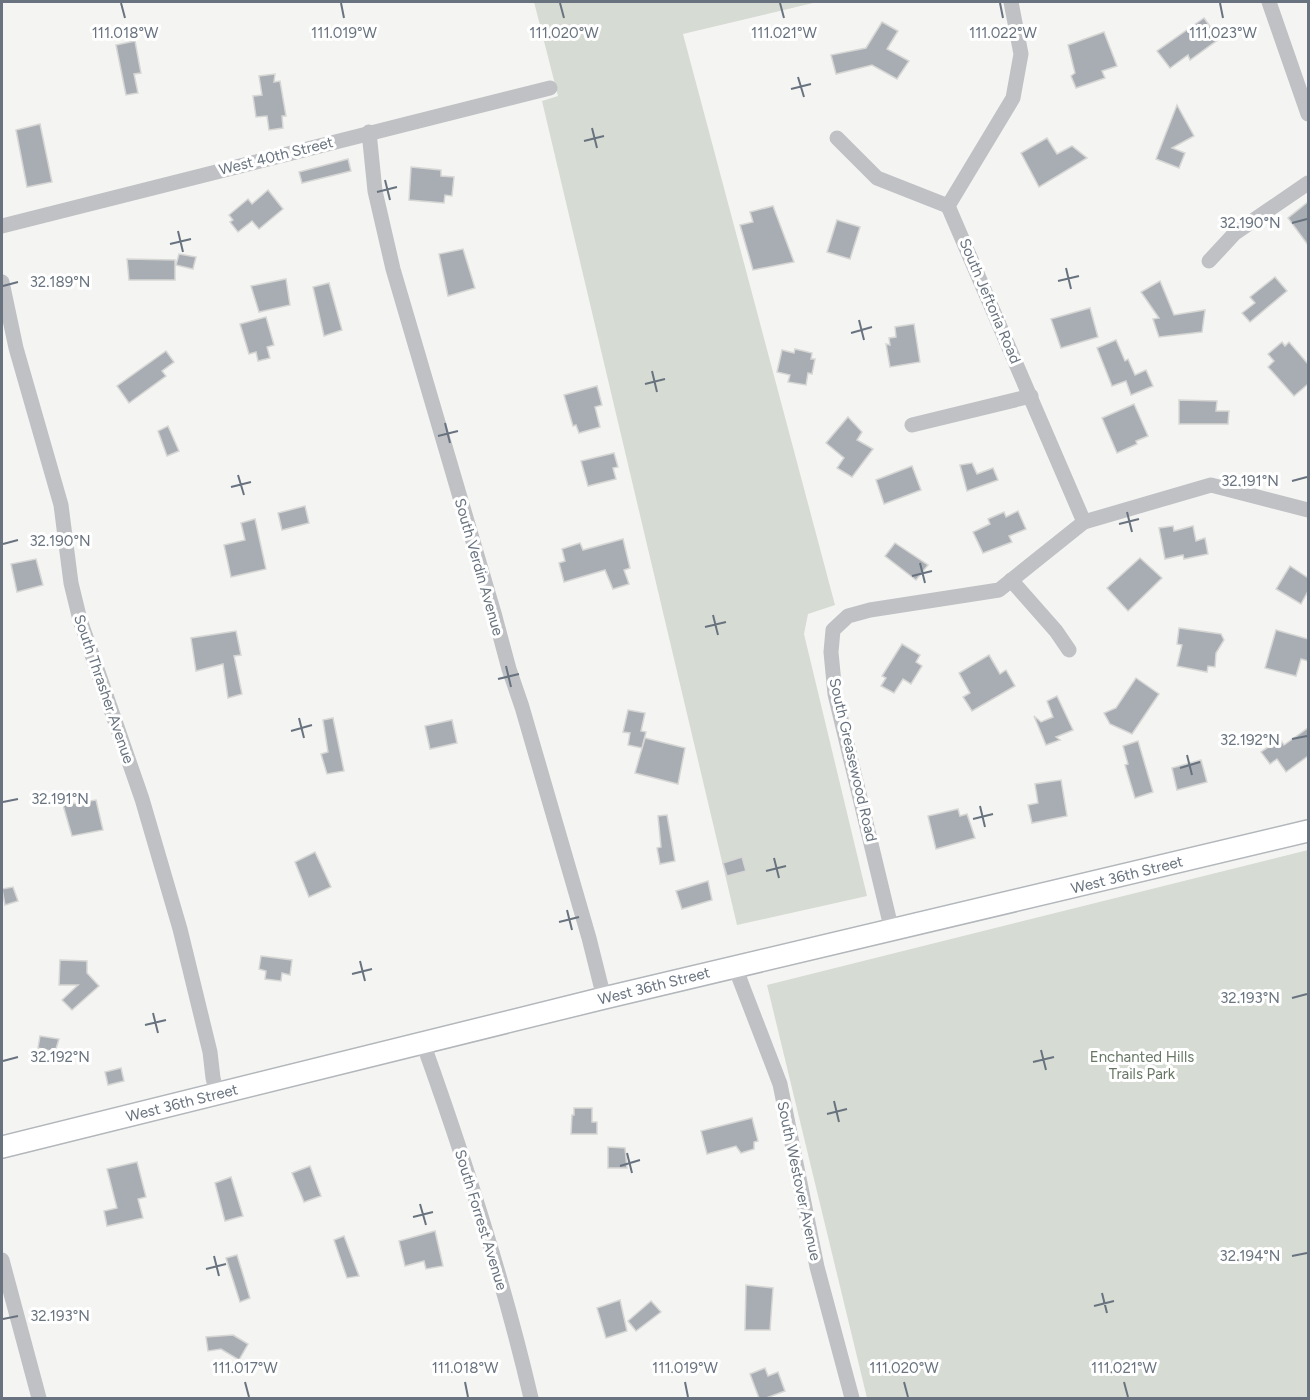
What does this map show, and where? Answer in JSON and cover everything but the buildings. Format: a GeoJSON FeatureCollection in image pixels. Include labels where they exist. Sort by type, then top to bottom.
{"type":"FeatureCollection","features":[{"type":"Feature","properties":{"kind":"street"},"geometry":{"type":"LineString","coordinates":[[837,138],[877,178],[948,206],[1014,98],[1021,54],[1011,2]]}},
{"type":"Feature","properties":{"kind":"street"},"geometry":{"type":"LineString","coordinates":[[1269,2],[1308,114]]}},
{"type":"Feature","properties":{"kind":"street","name":"West 40th Street"},"geometry":{"type":"LineString","coordinates":[[2,226],[550,88]]}},
{"type":"Feature","properties":{"kind":"street","name":"South Verdin Avenue"},"geometry":{"type":"LineString","coordinates":[[369,132],[376,200],[393,269],[494,613],[508,669],[522,707],[589,938],[604,998]]}},
{"type":"Feature","properties":{"kind":"street"},"geometry":{"type":"LineString","coordinates":[[1209,261],[1235,233],[1308,183]]}},
{"type":"Feature","properties":{"kind":"street","name":"South Jeftoria Road"},"geometry":{"type":"LineString","coordinates":[[948,206],[1084,522]]}},
{"type":"Feature","properties":{"kind":"street","name":"South Thrasher Avenue"},"geometry":{"type":"LineString","coordinates":[[2,282],[16,348],[62,505],[71,584],[80,620],[141,800],[180,929],[210,1052],[217,1094]]}},
{"type":"Feature","properties":{"kind":"street"},"geometry":{"type":"LineString","coordinates":[[912,424],[1031,396]]}},
{"type":"Feature","properties":{"kind":"street"},"geometry":{"type":"LineString","coordinates":[[1084,522],[1211,485],[1308,510]]}},
{"type":"Feature","properties":{"kind":"street","name":"South Greasewood Road"},"geometry":{"type":"LineString","coordinates":[[892,931],[835,694],[831,652],[833,630],[848,616],[870,610],[999,590],[1084,522]]}},
{"type":"Feature","properties":{"kind":"street"},"geometry":{"type":"LineString","coordinates":[[1011,580],[1056,631],[1069,650]]}},
{"type":"Feature","properties":{"kind":"street","name":"West 36th Street"},"geometry":{"type":"LineString","coordinates":[[2,1147],[604,998],[1308,831]]}},
{"type":"Feature","properties":{"kind":"street","name":"South Westover Avenue"},"geometry":{"type":"LineString","coordinates":[[735,967],[780,1084],[817,1268],[852,1398]]}},
{"type":"Feature","properties":{"kind":"street","name":"South Forrest Avenue"},"geometry":{"type":"LineString","coordinates":[[423,1043],[484,1222],[531,1398]]}},
{"type":"Feature","properties":{"kind":"street"},"geometry":{"type":"LineString","coordinates":[[2,1260],[39,1398]]}},
{"type":"Feature","properties":{"kind":"green space"},"geometry":{"type":"Polygon","coordinates":[[[534,2],[817,2],[683,34],[835,605],[808,614],[804,634],[867,896],[737,925],[542,101],[558,96],[534,2]]]}},
{"type":"Feature","properties":{"kind":"green space","name":"Enchanted Hills Trails Park"},"geometry":{"type":"Polygon","coordinates":[[[1308,850],[1308,1398],[867,1398],[767,985],[1308,850]]]}}]}
